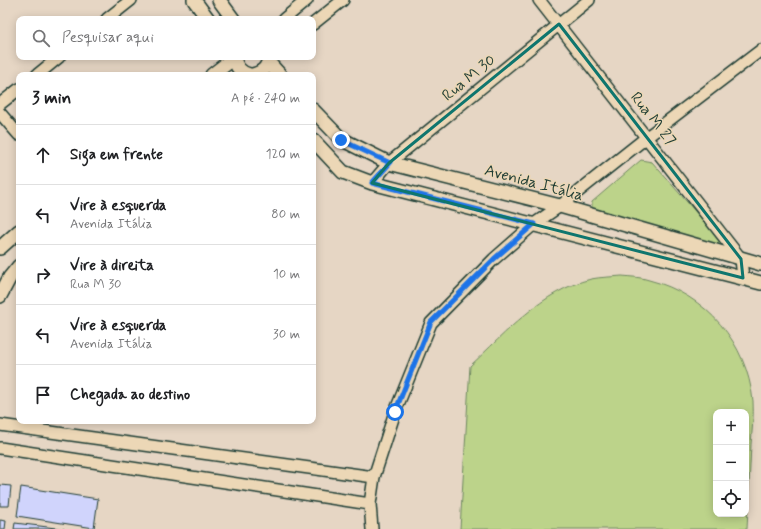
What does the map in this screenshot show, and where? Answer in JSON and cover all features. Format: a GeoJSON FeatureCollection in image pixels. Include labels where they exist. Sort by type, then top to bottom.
{"type":"FeatureCollection","features":[{"type":"Feature","properties":{"kind":"street"},"geometry":{"type":"LineString","coordinates":[[111,16],[131,0]]}},
{"type":"Feature","properties":{"kind":"street"},"geometry":{"type":"LineString","coordinates":[[194,0],[206,16]]}},
{"type":"Feature","properties":{"kind":"street"},"geometry":{"type":"LineString","coordinates":[[219,0],[231,16]]}},
{"type":"Feature","properties":{"kind":"street"},"geometry":{"type":"LineString","coordinates":[[288,16],[308,0]]}},
{"type":"Feature","properties":{"kind":"street"},"geometry":{"type":"LineString","coordinates":[[316,22],[343,0]]}},
{"type":"Feature","properties":{"kind":"street","name":"Rua M 27"},"geometry":{"type":"LineString","coordinates":[[539,0],[647,137],[740,259]]}},
{"type":"Feature","properties":{"kind":"street","name":"Rua M 30"},"geometry":{"type":"LineString","coordinates":[[372,183],[390,163],[589,0]]}},
{"type":"Feature","properties":{"kind":"street"},"geometry":{"type":"LineString","coordinates":[[372,529],[370,504],[374,477],[395,412],[431,322],[494,259],[534,224],[560,206],[761,50]]}},
{"type":"Feature","properties":{"kind":"street"},"geometry":{"type":"LineString","coordinates":[[41,72],[55,60]]}},
{"type":"Feature","properties":{"kind":"street"},"geometry":{"type":"LineString","coordinates":[[216,72],[230,60]]}},
{"type":"Feature","properties":{"kind":"street"},"geometry":{"type":"LineString","coordinates":[[235,60],[236,65],[242,72]]}},
{"type":"Feature","properties":{"kind":"street"},"geometry":{"type":"LineString","coordinates":[[262,72],[265,70],[269,60]]}},
{"type":"Feature","properties":{"kind":"street"},"geometry":{"type":"LineString","coordinates":[[270,60],[278,72]]}},
{"type":"Feature","properties":{"kind":"street"},"geometry":{"type":"LineString","coordinates":[[0,104],[16,91]]}},
{"type":"Feature","properties":{"kind":"street"},"geometry":{"type":"LineString","coordinates":[[0,113],[16,132]]}},
{"type":"Feature","properties":{"kind":"street","name":"Avenida Itália"},"geometry":{"type":"LineString","coordinates":[[316,113],[341,140],[390,163],[560,206],[740,259],[760,262]]}},
{"type":"Feature","properties":{"kind":"street"},"geometry":{"type":"LineString","coordinates":[[316,143],[343,172],[372,183],[753,281]]}},
{"type":"Feature","properties":{"kind":"street"},"geometry":{"type":"LineString","coordinates":[[0,248],[16,234]]}},
{"type":"Feature","properties":{"kind":"street"},"geometry":{"type":"LineString","coordinates":[[740,259],[753,281]]}},
{"type":"Feature","properties":{"kind":"street"},"geometry":{"type":"LineString","coordinates":[[753,281],[760,262]]}},
{"type":"Feature","properties":{"kind":"street"},"geometry":{"type":"LineString","coordinates":[[0,296],[10,277],[16,270]]}},
{"type":"Feature","properties":{"kind":"street"},"geometry":{"type":"LineString","coordinates":[[0,425],[374,477]]}},
{"type":"Feature","properties":{"kind":"street"},"geometry":{"type":"LineString","coordinates":[[0,448],[370,504]]}},
{"type":"Feature","properties":{"kind":"highlighted area"},"geometry":{"type":"Polygon","coordinates":[[[559,24],[741,259],[743,278],[372,183],[389,163],[559,24]]]}},
{"type":"Feature","properties":{"kind":"green space"},"geometry":{"type":"Polygon","coordinates":[[[641,160],[652,162],[729,250],[592,208],[592,202],[641,160]]]}},
{"type":"Feature","properties":{"kind":"green space"},"geometry":{"type":"Polygon","coordinates":[[[603,277],[636,277],[670,287],[689,297],[706,310],[720,324],[733,341],[749,380],[753,401],[749,486],[749,409],[713,409],[713,517],[748,517],[747,529],[460,529],[470,366],[511,327],[540,303],[573,285],[603,277]]]}},
{"type":"Feature","properties":{"kind":"building"},"geometry":{"type":"Polygon","coordinates":[[[0,485],[11,486],[9,506],[0,506],[0,485]]]}},
{"type":"Feature","properties":{"kind":"building"},"geometry":{"type":"Polygon","coordinates":[[[21,487],[98,499],[94,528],[17,516],[21,487]]]}},
{"type":"Feature","properties":{"kind":"building"},"geometry":{"type":"Polygon","coordinates":[[[0,520],[6,521],[5,529],[0,529],[0,520]]]}},
{"type":"Feature","properties":{"kind":"building"},"geometry":{"type":"Polygon","coordinates":[[[15,523],[64,529],[14,529],[15,523]]]}},
{"type":"Feature","properties":{"kind":"route"},"geometry":{"type":"LineString","coordinates":[[341,140],[390,163],[372,183],[534,224],[494,259],[463,292],[431,322],[395,412]]}}]}
